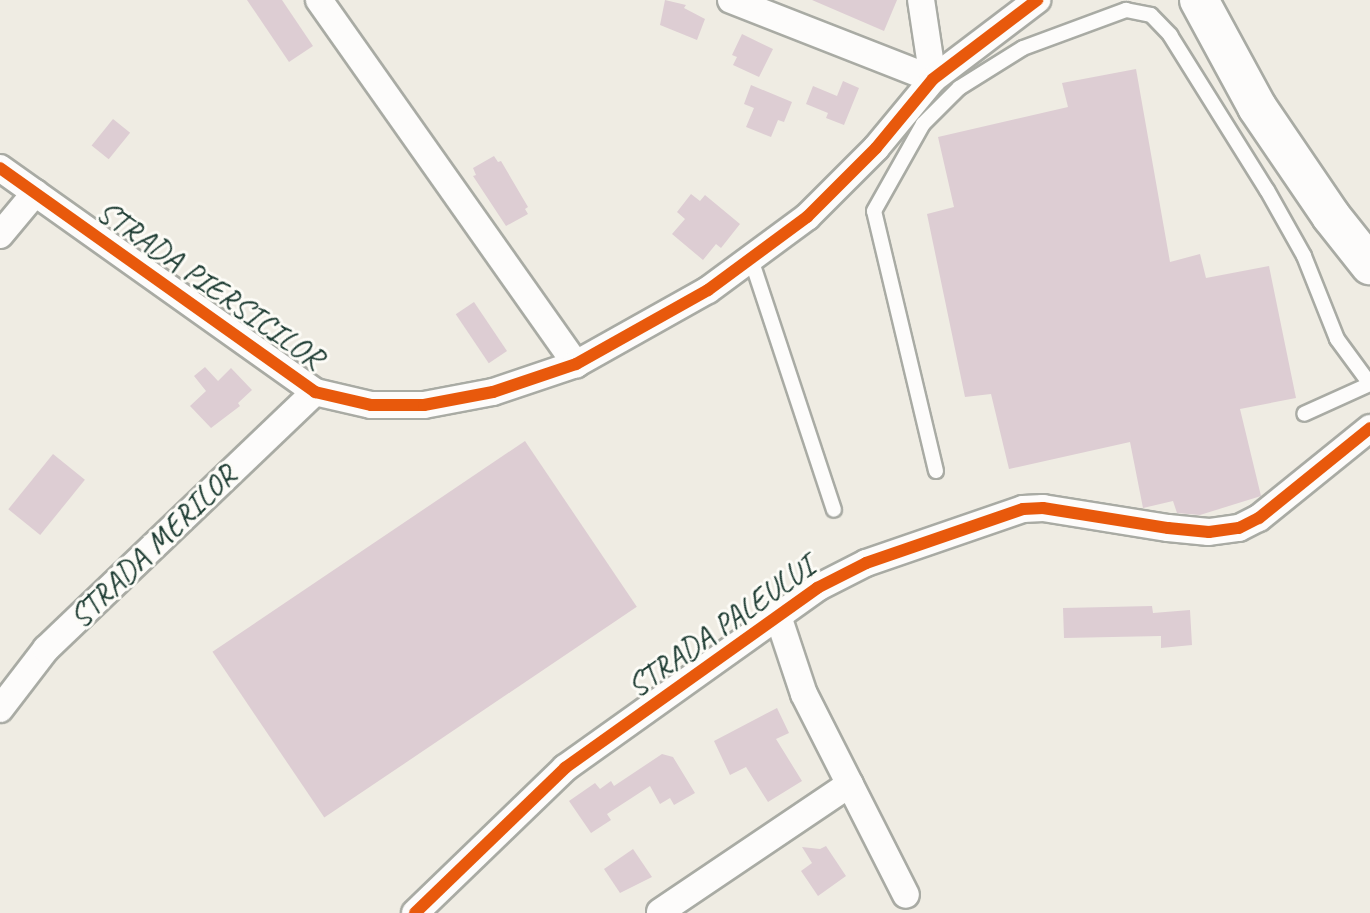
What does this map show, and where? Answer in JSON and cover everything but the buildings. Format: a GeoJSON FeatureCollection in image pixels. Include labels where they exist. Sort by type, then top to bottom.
{"type":"FeatureCollection","features":[{"type":"Feature","properties":{"kind":"main road"},"geometry":{"type":"LineString","coordinates":[[1199,0],[1257,107],[1331,216],[1370,265]]}},
{"type":"Feature","properties":{"kind":"street"},"geometry":{"type":"LineString","coordinates":[[319,0],[576,364]]}},
{"type":"Feature","properties":{"kind":"street"},"geometry":{"type":"LineString","coordinates":[[731,0],[933,79],[921,0]]}},
{"type":"Feature","properties":{"kind":"street","name":"STRADA PIERSICILOR"},"geometry":{"type":"LineString","coordinates":[[0,168],[315,392],[371,405],[424,405],[493,392],[576,364],[708,290],[807,217],[866,158],[933,79],[1037,0]]}},
{"type":"Feature","properties":{"kind":"street"},"geometry":{"type":"LineString","coordinates":[[0,235],[35,193]]}},
{"type":"Feature","properties":{"kind":"street","name":"STRADA MERILOR"},"geometry":{"type":"LineString","coordinates":[[0,709],[46,649],[315,392]]}},
{"type":"Feature","properties":{"kind":"street","name":"STRADA PALEULUI"},"geometry":{"type":"LineString","coordinates":[[415,913],[565,768],[777,613],[866,563],[1023,509],[1043,508],[1209,532],[1239,528],[1259,518],[1370,428]]}},
{"type":"Feature","properties":{"kind":"street"},"geometry":{"type":"LineString","coordinates":[[777,613],[804,694],[906,895]]}},
{"type":"Feature","properties":{"kind":"street"},"geometry":{"type":"LineString","coordinates":[[660,912],[850,784]]}},
{"type":"Feature","properties":{"kind":"lane"},"geometry":{"type":"LineString","coordinates":[[936,471],[874,211],[923,124],[959,88],[1023,48],[1126,10],[1151,15],[1170,35],[1267,190],[1304,256],[1337,339],[1370,384],[1304,414]]}},
{"type":"Feature","properties":{"kind":"lane"},"geometry":{"type":"LineString","coordinates":[[751,259],[834,510]]}},
{"type":"Feature","properties":{"kind":"cycle path"},"geometry":{"type":"LineString","coordinates":[[0,168],[315,392],[371,405],[424,405],[493,392],[576,364],[708,290],[807,217],[876,148],[933,79],[1037,0]]}},
{"type":"Feature","properties":{"kind":"cycle path"},"geometry":{"type":"LineString","coordinates":[[415,913],[565,768],[817,588],[866,563],[1023,509],[1043,508],[1209,532],[1239,528],[1259,518],[1370,428]]}}]}
